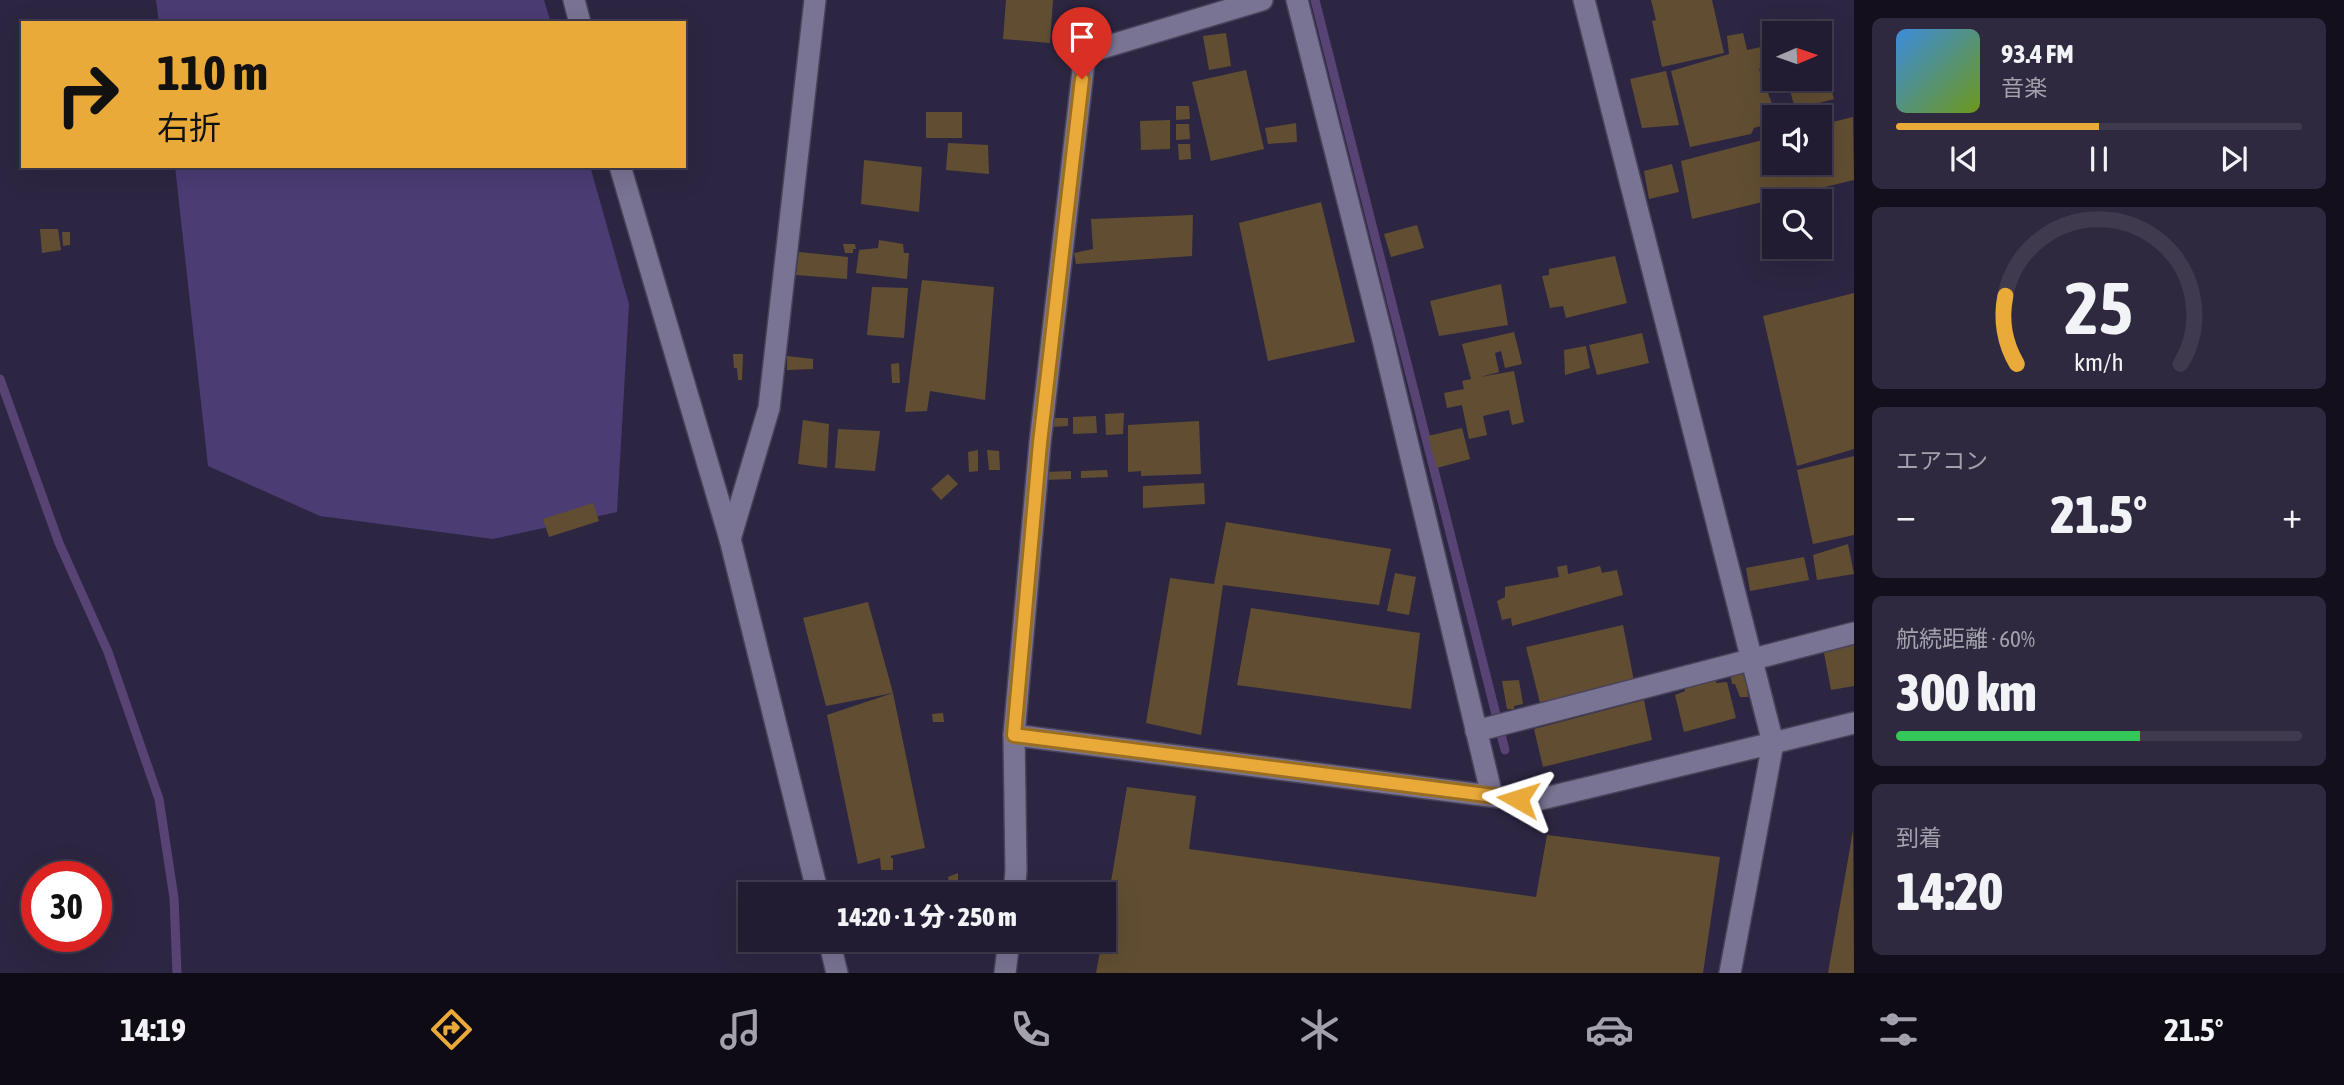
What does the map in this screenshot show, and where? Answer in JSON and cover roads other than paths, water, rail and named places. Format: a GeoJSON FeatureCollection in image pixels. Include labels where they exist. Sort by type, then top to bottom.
{"type":"FeatureCollection","features":[{"type":"Feature","properties":{"kind":"street"},"geometry":{"type":"LineString","coordinates":[[574,0],[579,21]]}},
{"type":"Feature","properties":{"kind":"street"},"geometry":{"type":"LineString","coordinates":[[730,539],[769,408],[815,0]]}},
{"type":"Feature","properties":{"kind":"street"},"geometry":{"type":"LineString","coordinates":[[1015,882],[1014,735],[1040,443],[1085,53],[1262,0]]}},
{"type":"Feature","properties":{"kind":"street"},"geometry":{"type":"LineString","coordinates":[[1297,0],[1381,332],[1492,796]]}},
{"type":"Feature","properties":{"kind":"street"},"geometry":{"type":"LineString","coordinates":[[1584,0],[1773,743],[1730,973]]}},
{"type":"Feature","properties":{"kind":"street"},"geometry":{"type":"LineString","coordinates":[[621,168],[730,539],[815,882]]}},
{"type":"Feature","properties":{"kind":"street"},"geometry":{"type":"LineString","coordinates":[[1476,731],[1854,633]]}},
{"type":"Feature","properties":{"kind":"street"},"geometry":{"type":"LineString","coordinates":[[1014,735],[1537,800],[1854,723]]}},
{"type":"Feature","properties":{"kind":"street"},"geometry":{"type":"LineString","coordinates":[[832,952],[837,973]]}},
{"type":"Feature","properties":{"kind":"street"},"geometry":{"type":"LineString","coordinates":[[1005,973],[1008,952]]}},
{"type":"Feature","properties":{"kind":"waterway"},"geometry":{"type":"LineString","coordinates":[[1315,0],[1505,750]]}},
{"type":"Feature","properties":{"kind":"waterway"},"geometry":{"type":"LineString","coordinates":[[0,379],[59,543],[108,652],[159,799],[174,898],[177,973]]}}]}
